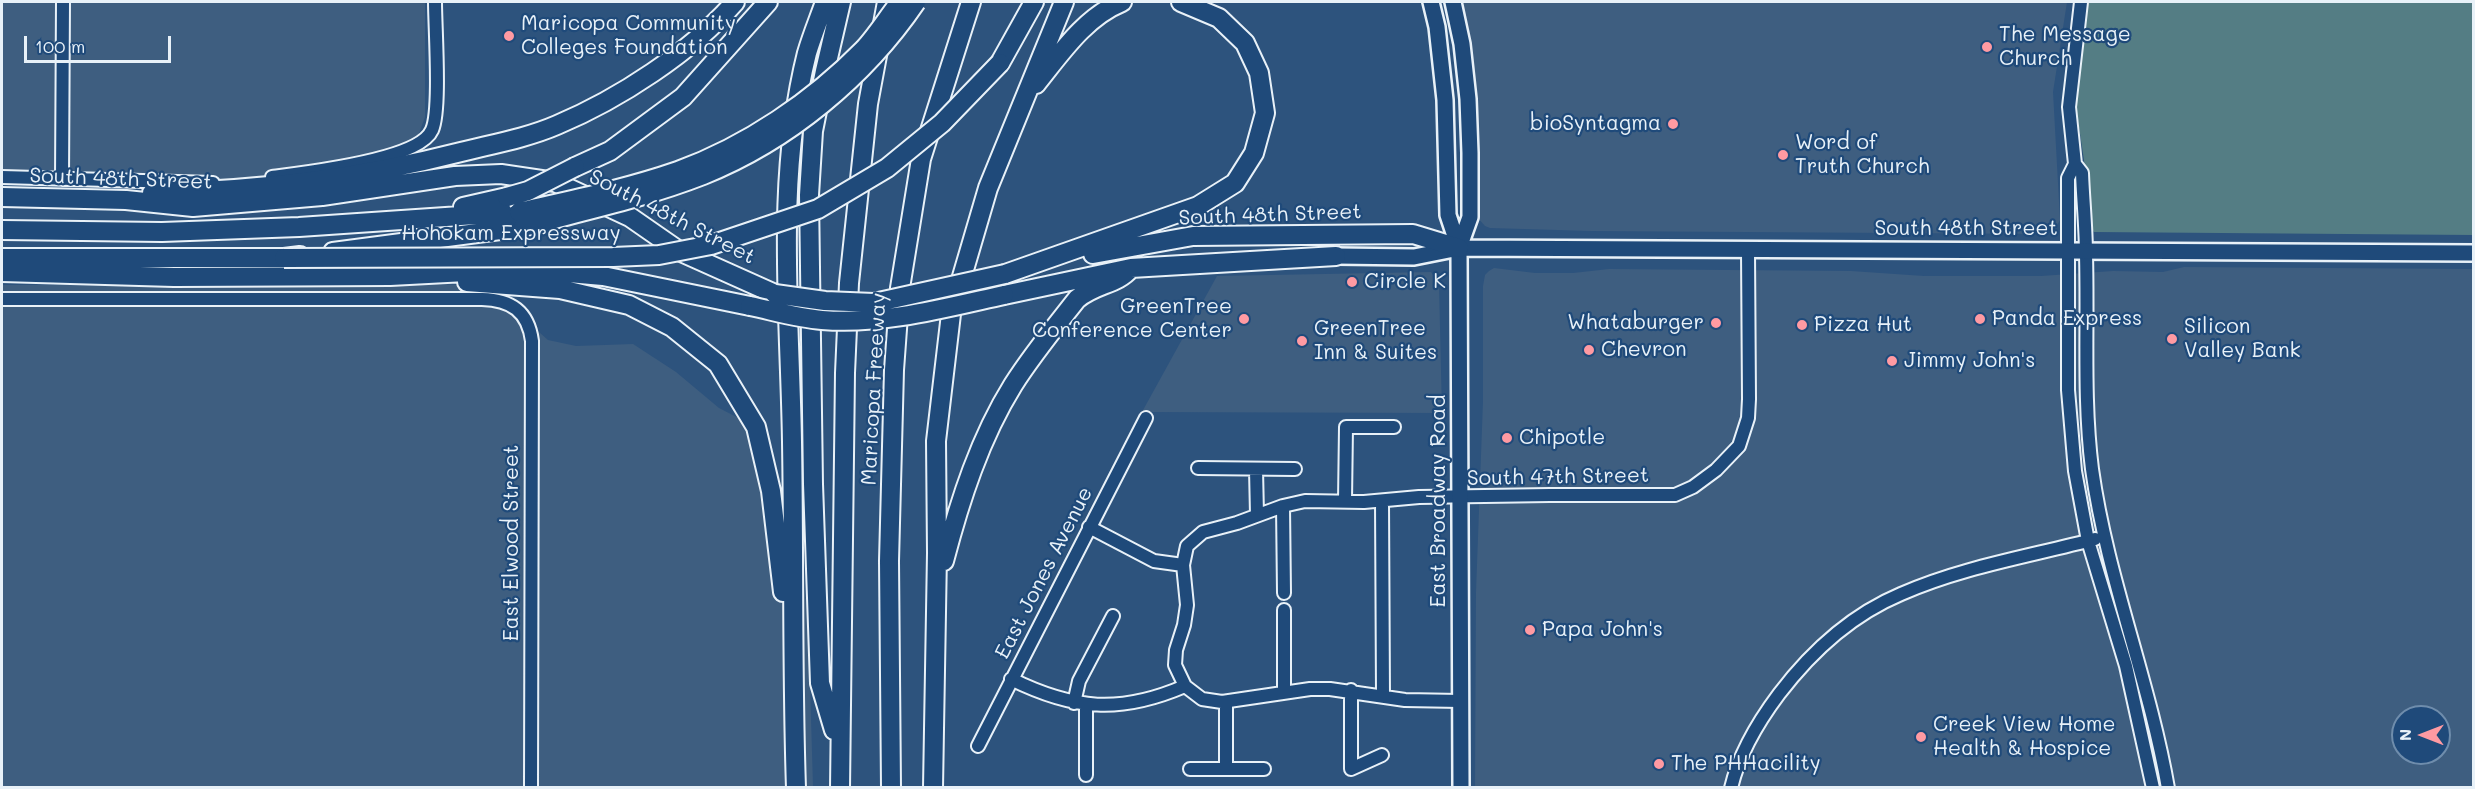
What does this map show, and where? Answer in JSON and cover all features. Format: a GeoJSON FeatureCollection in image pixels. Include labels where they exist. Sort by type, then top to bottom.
{"type":"FeatureCollection","features":[{"type":"Feature","properties":{"kind":"highway"},"geometry":{"type":"LineString","coordinates":[[69,198],[95,194],[219,191],[284,186],[433,159],[518,138],[557,125],[623,92],[677,55],[735,2]]}},
{"type":"Feature","properties":{"kind":"highway"},"geometry":{"type":"LineString","coordinates":[[396,221],[528,191],[610,151],[683,98],[768,2]]}},
{"type":"Feature","properties":{"kind":"highway"},"geometry":{"type":"LineString","coordinates":[[796,788],[792,682],[793,514],[786,240],[793,134],[807,53],[825,2]]}},
{"type":"Feature","properties":{"kind":"highway"},"geometry":{"type":"LineString","coordinates":[[839,749],[820,684],[813,484],[809,195],[813,131],[842,2]]}},
{"type":"Feature","properties":{"kind":"highway","name":"Maricopa Freeway"},"geometry":{"type":"LineString","coordinates":[[840,788],[845,373],[849,283],[868,104],[887,2]]}},
{"type":"Feature","properties":{"kind":"highway"},"geometry":{"type":"LineString","coordinates":[[396,221],[519,212],[609,192],[670,173],[747,139],[815,95],[865,48],[900,2]]}},
{"type":"Feature","properties":{"kind":"highway"},"geometry":{"type":"LineString","coordinates":[[284,258],[522,227],[636,198],[704,174],[763,144],[831,96],[902,23],[916,2]]}},
{"type":"Feature","properties":{"kind":"highway","name":"Maricopa Freeway"},"geometry":{"type":"LineString","coordinates":[[891,788],[889,561],[894,370],[900,288],[921,159],[971,2]]}},
{"type":"Feature","properties":{"kind":"highway","name":"Hohokam Expressway"},"geometry":{"type":"LineString","coordinates":[[2,258],[624,256],[659,255],[711,245],[818,209],[887,168],[942,123],[1000,63],[1034,2]]}},
{"type":"Feature","properties":{"kind":"highway"},"geometry":{"type":"LineString","coordinates":[[933,788],[936,441],[951,314],[988,188],[1064,2]]}},
{"type":"Feature","properties":{"kind":"highway"},"geometry":{"type":"LineString","coordinates":[[1024,99],[1084,26],[1105,9],[1122,2]]}},
{"type":"Feature","properties":{"kind":"highway"},"geometry":{"type":"LineString","coordinates":[[1005,274],[1198,206],[1235,183],[1254,153],[1265,112],[1259,73],[1245,43],[1219,18],[1181,2]]}},
{"type":"Feature","properties":{"kind":"highway","name":"South 48th Street"},"geometry":{"type":"LineString","coordinates":[[2,197],[126,200],[193,207],[322,196],[455,176],[501,174],[555,183],[630,217],[679,251],[775,294],[825,302],[874,303],[1130,246],[1194,236],[1413,234],[1459,248]]}},
{"type":"Feature","properties":{"kind":"highway","name":"Hohokam Expressway"},"geometry":{"type":"LineString","coordinates":[[2,230],[162,232],[396,221]]}},
{"type":"Feature","properties":{"kind":"highway","name":"South 48th Street"},"geometry":{"type":"LineString","coordinates":[[2,272],[174,277],[390,276],[522,269],[584,273],[822,320],[871,320],[925,312],[1131,268],[1336,256]]}},
{"type":"Feature","properties":{"kind":"highway"},"geometry":{"type":"LineString","coordinates":[[936,588],[960,504],[994,419],[1012,387],[1077,299],[1088,290],[1124,278],[1131,268]]}},
{"type":"Feature","properties":{"kind":"highway"},"geometry":{"type":"LineString","coordinates":[[390,276],[560,289],[629,305],[672,327],[718,364],[756,427],[771,491],[792,682]]}},
{"type":"Feature","properties":{"kind":"main road"},"geometry":{"type":"LineString","coordinates":[[1431,2],[1437,27],[1444,100],[1448,215],[1459,248]]}},
{"type":"Feature","properties":{"kind":"main road","name":"East Broadway Road"},"geometry":{"type":"LineString","coordinates":[[1453,2],[1462,44],[1468,99],[1470,153],[1470,217],[1459,248],[1461,788]]}},
{"type":"Feature","properties":{"kind":"main road","name":"South 48th Street"},"geometry":{"type":"LineString","coordinates":[[1336,256],[1414,256],[1459,248],[2474,253]]}},
{"type":"Feature","properties":{"kind":"street"},"geometry":{"type":"LineString","coordinates":[[62,179],[63,2]]}},
{"type":"Feature","properties":{"kind":"street","name":"South 48th Street"},"geometry":{"type":"LineString","coordinates":[[2,177],[217,183],[283,176],[398,154],[427,138],[433,129],[435,2]]}},
{"type":"Feature","properties":{"kind":"street"},"geometry":{"type":"LineString","coordinates":[[2081,2],[2080,27],[2069,93],[2075,164],[2068,178],[2070,435],[2080,505],[2088,541],[2126,666],[2153,788]]}},
{"type":"Feature","properties":{"kind":"street"},"geometry":{"type":"LineString","coordinates":[[2075,164],[2082,173],[2086,252],[2088,426],[2096,494],[2118,591],[2148,693],[2168,788]]}},
{"type":"Feature","properties":{"kind":"street","name":"South 47th Street"},"geometry":{"type":"LineString","coordinates":[[1183,565],[1187,546],[1199,534],[1283,506],[1313,500],[1382,501],[1419,497],[1550,495],[1666,496],[1693,487],[1716,470],[1739,446],[1748,418],[1748,250]]}},
{"type":"Feature","properties":{"kind":"street","name":"East Elwood Street"},"geometry":{"type":"LineString","coordinates":[[2,299],[496,299],[513,306],[529,325],[532,341],[531,788]]}},
{"type":"Feature","properties":{"kind":"street","name":"East Jones Avenue"},"geometry":{"type":"LineString","coordinates":[[978,746],[1146,418]]}},
{"type":"Feature","properties":{"kind":"street"},"geometry":{"type":"LineString","coordinates":[[1346,501],[1346,427],[1394,427]]}},
{"type":"Feature","properties":{"kind":"street"},"geometry":{"type":"LineString","coordinates":[[1198,468],[1295,469]]}},
{"type":"Feature","properties":{"kind":"street"},"geometry":{"type":"LineString","coordinates":[[1256,469],[1257,515]]}},
{"type":"Feature","properties":{"kind":"street"},"geometry":{"type":"LineString","coordinates":[[1382,501],[1383,696]]}},
{"type":"Feature","properties":{"kind":"street"},"geometry":{"type":"LineString","coordinates":[[1283,506],[1284,593]]}},
{"type":"Feature","properties":{"kind":"street"},"geometry":{"type":"LineString","coordinates":[[1089,527],[1154,561],[1183,565],[1187,591],[1186,612],[1175,660],[1179,676],[1185,687],[1202,699],[1226,702],[1320,689],[1351,690],[1417,701],[1460,701]]}},
{"type":"Feature","properties":{"kind":"street"},"geometry":{"type":"LineString","coordinates":[[1731,788],[1746,746],[1764,714],[1799,668],[1843,628],[1901,594],[1979,569],[2105,536]]}},
{"type":"Feature","properties":{"kind":"street"},"geometry":{"type":"LineString","coordinates":[[1284,610],[1284,693]]}},
{"type":"Feature","properties":{"kind":"street"},"geometry":{"type":"LineString","coordinates":[[1086,775],[1079,681],[1113,616]]}},
{"type":"Feature","properties":{"kind":"street"},"geometry":{"type":"LineString","coordinates":[[1011,679],[1044,695],[1080,704],[1112,706],[1137,703],[1185,687]]}},
{"type":"Feature","properties":{"kind":"street"},"geometry":{"type":"LineString","coordinates":[[1351,690],[1351,770],[1382,755]]}},
{"type":"Feature","properties":{"kind":"street"},"geometry":{"type":"LineString","coordinates":[[1226,702],[1226,769]]}},
{"type":"Feature","properties":{"kind":"street"},"geometry":{"type":"LineString","coordinates":[[1190,769],[1264,769]]}},
{"type":"Feature","properties":{"kind":"shaded area"},"geometry":{"type":"Polygon","coordinates":[[[2,2],[425,2],[425,117],[417,139],[394,156],[264,186],[78,186],[2,179],[2,2]]]}},
{"type":"Feature","properties":{"kind":"shaded area"},"geometry":{"type":"Polygon","coordinates":[[[1461,2],[2067,2],[2053,92],[2060,220],[2053,233],[2050,234],[1591,231],[1490,228],[1477,217],[1476,114],[1472,63],[1461,2]]]}},
{"type":"Feature","properties":{"kind":"shaded area"},"geometry":{"type":"Polygon","coordinates":[[[2184,267],[2473,269],[2473,787],[1475,788],[1476,592],[1483,401],[1483,286],[1485,275],[1489,271],[1494,268],[1535,273],[1573,273],[1609,269],[1851,271],[1924,276],[2041,276],[2113,271],[2163,272],[2184,267]]]}},
{"type":"Feature","properties":{"kind":"shaded area"},"geometry":{"type":"Polygon","coordinates":[[[1431,272],[1439,284],[1442,413],[1142,412],[1217,276],[1431,272]]]}},
{"type":"Feature","properties":{"kind":"shaded area"},"geometry":{"type":"Polygon","coordinates":[[[413,283],[487,286],[548,340],[576,346],[633,344],[676,372],[719,408],[754,426],[777,469],[795,530],[808,614],[813,787],[2,787],[2,285],[413,283]]]}},
{"type":"Feature","properties":{"kind":"green space"},"geometry":{"type":"Polygon","coordinates":[[[2086,2],[2473,2],[2473,235],[2094,232],[2090,228],[2088,218],[2084,160],[2074,94],[2086,25],[2086,2]]]}},
{"type":"Feature","properties":{"kind":"place","name":"Maricopa Community Colleges Foundation"},"geometry":{"type":"Point","coordinates":[509,36]}},
{"type":"Feature","properties":{"kind":"place","name":"The Message Church"},"geometry":{"type":"Point","coordinates":[1987,47]}},
{"type":"Feature","properties":{"kind":"place","name":"bioSyntagma"},"geometry":{"type":"Point","coordinates":[1673,124]}},
{"type":"Feature","properties":{"kind":"place","name":"Word of Truth Church"},"geometry":{"type":"Point","coordinates":[1783,155]}},
{"type":"Feature","properties":{"kind":"place","name":"Circle K"},"geometry":{"type":"Point","coordinates":[1352,282]}},
{"type":"Feature","properties":{"kind":"place","name":"GreenTree Conference Center"},"geometry":{"type":"Point","coordinates":[1244,319]}},
{"type":"Feature","properties":{"kind":"place","name":"Panda Express"},"geometry":{"type":"Point","coordinates":[1980,319]}},
{"type":"Feature","properties":{"kind":"place","name":"Whataburger"},"geometry":{"type":"Point","coordinates":[1716,323]}},
{"type":"Feature","properties":{"kind":"place","name":"Pizza Hut"},"geometry":{"type":"Point","coordinates":[1802,325]}},
{"type":"Feature","properties":{"kind":"place","name":"Silicon Valley Bank"},"geometry":{"type":"Point","coordinates":[2172,339]}},
{"type":"Feature","properties":{"kind":"place","name":"GreenTree Inn & Suites"},"geometry":{"type":"Point","coordinates":[1302,341]}},
{"type":"Feature","properties":{"kind":"place","name":"Chevron"},"geometry":{"type":"Point","coordinates":[1589,350]}},
{"type":"Feature","properties":{"kind":"place","name":"Jimmy John's"},"geometry":{"type":"Point","coordinates":[1892,361]}},
{"type":"Feature","properties":{"kind":"place","name":"Chipotle"},"geometry":{"type":"Point","coordinates":[1507,438]}},
{"type":"Feature","properties":{"kind":"place","name":"Papa John's"},"geometry":{"type":"Point","coordinates":[1530,630]}},
{"type":"Feature","properties":{"kind":"place","name":"Creek View Home Health & Hospice"},"geometry":{"type":"Point","coordinates":[1921,737]}},
{"type":"Feature","properties":{"kind":"place","name":"The PHHacility"},"geometry":{"type":"Point","coordinates":[1659,764]}}]}
